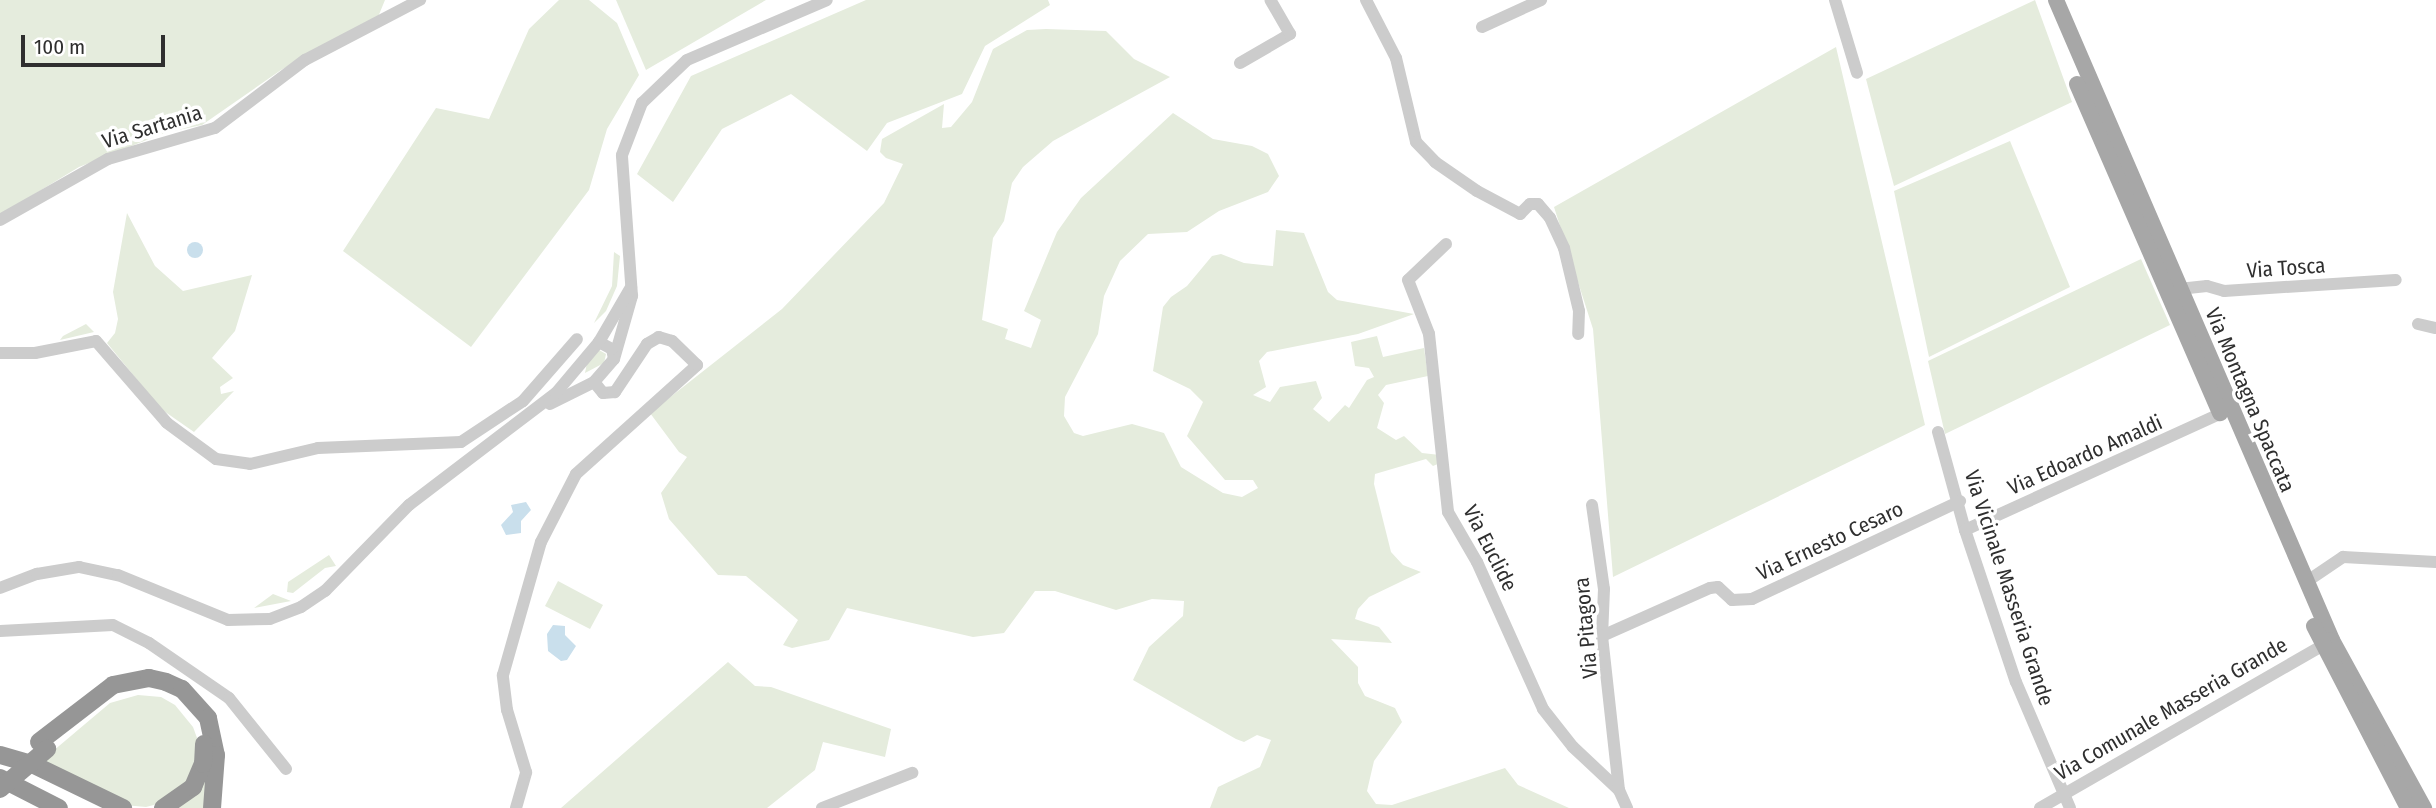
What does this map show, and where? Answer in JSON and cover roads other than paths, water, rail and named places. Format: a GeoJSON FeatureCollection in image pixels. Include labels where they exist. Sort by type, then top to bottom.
{"type":"FeatureCollection","features":[{"type":"Feature","properties":{"kind":"highway"},"geometry":{"type":"LineString","coordinates":[[0,789],[43,746],[113,685],[149,678],[166,682],[197,702],[211,726],[216,755],[212,808]]}},
{"type":"Feature","properties":{"kind":"highway"},"geometry":{"type":"LineString","coordinates":[[59,808],[0,777],[117,694],[143,688],[171,695],[195,717],[205,753],[193,787],[163,808]]}},
{"type":"Feature","properties":{"kind":"highway"},"geometry":{"type":"LineString","coordinates":[[0,757],[92,808]]}},
{"type":"Feature","properties":{"kind":"highway"},"geometry":{"type":"LineString","coordinates":[[0,757],[34,765],[123,808]]}},
{"type":"Feature","properties":{"kind":"main road","name":"Via Montagna Spaccata"},"geometry":{"type":"LineString","coordinates":[[2044,0],[2220,414],[2323,645],[2408,808]]}},
{"type":"Feature","properties":{"kind":"main road","name":"Via Montagna Spaccata"},"geometry":{"type":"LineString","coordinates":[[2056,0],[2306,582],[2424,808]]}},
{"type":"Feature","properties":{"kind":"street","name":"Via Sartania"},"geometry":{"type":"LineString","coordinates":[[0,220],[108,159],[215,128],[305,60],[419,0]]}},
{"type":"Feature","properties":{"kind":"street"},"geometry":{"type":"LineString","coordinates":[[0,587],[37,574],[79,567],[118,575],[228,620],[286,614],[325,590],[417,498],[537,410],[595,380],[614,359],[631,311],[632,251],[622,178],[626,138],[654,88],[706,50],[827,0]]}},
{"type":"Feature","properties":{"kind":"street"},"geometry":{"type":"LineString","coordinates":[[1240,63],[1290,34],[1270,0]]}},
{"type":"Feature","properties":{"kind":"street"},"geometry":{"type":"LineString","coordinates":[[1366,0],[1396,58],[1416,142],[1434,162],[1477,191],[1520,214],[1530,204],[1538,204],[1550,218],[1564,248],[1579,311],[1578,334]]}},
{"type":"Feature","properties":{"kind":"street"},"geometry":{"type":"LineString","coordinates":[[1482,27],[1541,0]]}},
{"type":"Feature","properties":{"kind":"street"},"geometry":{"type":"LineString","coordinates":[[1835,0],[1857,73]]}},
{"type":"Feature","properties":{"kind":"street","name":"Via Euclide"},"geometry":{"type":"LineString","coordinates":[[1446,244],[1408,280],[1429,334],[1448,512],[1477,562],[1513,648],[1552,724],[1619,790],[1627,808]]}},
{"type":"Feature","properties":{"kind":"street","name":"Via Tosca"},"geometry":{"type":"LineString","coordinates":[[2179,289],[2207,286],[2224,291],[2396,280]]}},
{"type":"Feature","properties":{"kind":"street"},"geometry":{"type":"LineString","coordinates":[[537,410],[581,364],[631,287]]}},
{"type":"Feature","properties":{"kind":"street"},"geometry":{"type":"LineString","coordinates":[[2418,324],[2436,328]]}},
{"type":"Feature","properties":{"kind":"street"},"geometry":{"type":"LineString","coordinates":[[0,353],[35,353],[96,341],[167,423],[216,459],[250,464],[318,448],[461,442],[490,427],[523,401],[577,339],[587,337],[595,345],[612,349],[614,359]]}},
{"type":"Feature","properties":{"kind":"street"},"geometry":{"type":"LineString","coordinates":[[516,808],[526,772],[507,710],[503,675],[541,542],[576,474],[697,365],[672,341],[659,337],[647,344],[615,393],[595,380],[583,377],[581,364]]}},
{"type":"Feature","properties":{"kind":"street","name":"Via Edoardo Amaldi"},"geometry":{"type":"LineString","coordinates":[[1965,530],[2220,414]]}},
{"type":"Feature","properties":{"kind":"street","name":"Via Vicinale Masseria Grande"},"geometry":{"type":"LineString","coordinates":[[1938,432],[1960,501],[1965,530],[2021,697],[2070,808]]}},
{"type":"Feature","properties":{"kind":"street","name":"Via Ernesto Cesaro"},"geometry":{"type":"LineString","coordinates":[[1602,636],[1710,588],[1718,587],[1734,600],[1752,599],[1960,501]]}},
{"type":"Feature","properties":{"kind":"street","name":"Via Pitagora"},"geometry":{"type":"LineString","coordinates":[[1592,505],[1604,589],[1602,636],[1619,790]]}},
{"type":"Feature","properties":{"kind":"street"},"geometry":{"type":"LineString","coordinates":[[2306,582],[2343,557],[2436,562]]}},
{"type":"Feature","properties":{"kind":"street"},"geometry":{"type":"LineString","coordinates":[[0,631],[113,625],[149,643],[229,698],[286,769]]}},
{"type":"Feature","properties":{"kind":"street","name":"Via Comunale Masseria Grande"},"geometry":{"type":"LineString","coordinates":[[2040,808],[2323,645]]}},
{"type":"Feature","properties":{"kind":"street"},"geometry":{"type":"LineString","coordinates":[[822,808],[912,773]]}},
{"type":"Feature","properties":{"kind":"water"},"geometry":{"type":"Polygon","coordinates":[[[195,242],[201,244],[201,256],[195,258],[189,256],[187,250],[189,244],[195,242]]]}},
{"type":"Feature","properties":{"kind":"water"},"geometry":{"type":"Polygon","coordinates":[[[526,502],[531,510],[521,521],[521,533],[506,535],[501,525],[513,512],[511,505],[526,502]]]}},
{"type":"Feature","properties":{"kind":"water"},"geometry":{"type":"Polygon","coordinates":[[[553,625],[565,626],[565,635],[576,646],[567,660],[561,661],[548,651],[547,634],[553,625]]]}}]}
